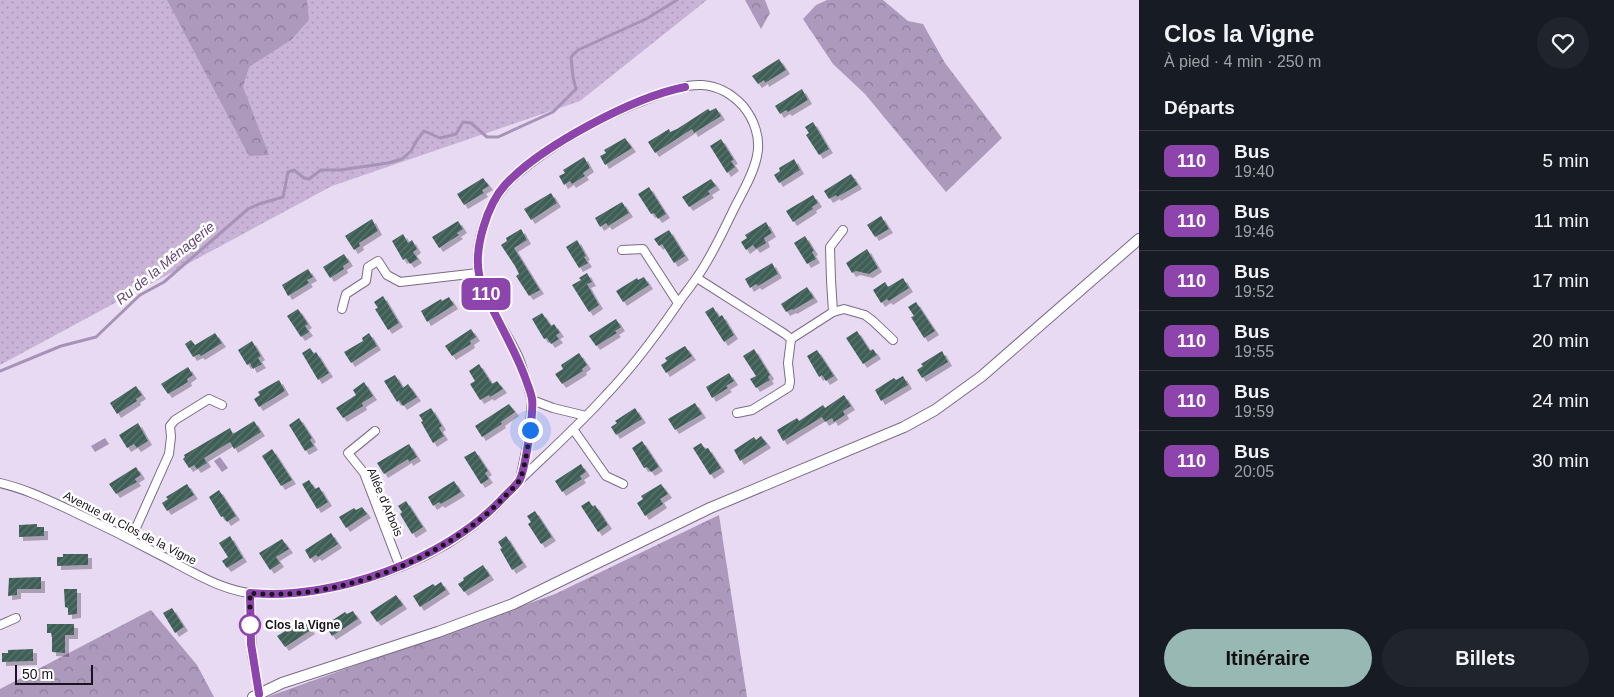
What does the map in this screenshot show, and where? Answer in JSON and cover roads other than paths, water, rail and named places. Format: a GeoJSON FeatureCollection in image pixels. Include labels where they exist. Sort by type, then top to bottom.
{"type":"FeatureCollection","features":[{"type":"Feature","properties":{"kind":"street","name":"Avenue du Clos de la Vigne"},"geometry":{"type":"LineString","coordinates":[[0,483],[27,490],[131,539],[205,578],[236,591],[278,594],[328,588],[400,567],[441,547],[467,530],[498,504],[586,416],[637,359],[697,278],[751,174],[757,155],[758,144],[755,126],[746,110],[726,92],[704,85],[678,88],[622,109],[557,145],[519,172],[504,186],[495,199],[485,220],[479,246],[478,273],[487,297],[518,357],[532,400],[529,437],[520,480]]}},
{"type":"Feature","properties":{"kind":"street"},"geometry":{"type":"LineString","coordinates":[[833,312],[830,247],[843,230]]}},
{"type":"Feature","properties":{"kind":"street"},"geometry":{"type":"LineString","coordinates":[[250,593],[250,641],[256,695],[282,683],[438,632],[513,604],[688,518],[904,427],[935,410],[982,376],[1139,239]]}},
{"type":"Feature","properties":{"kind":"street"},"geometry":{"type":"LineString","coordinates":[[622,250],[643,249],[678,303]]}},
{"type":"Feature","properties":{"kind":"street"},"geometry":{"type":"LineString","coordinates":[[342,309],[346,294],[366,281],[368,267],[378,261],[387,275],[400,282],[478,273]]}},
{"type":"Feature","properties":{"kind":"street"},"geometry":{"type":"LineString","coordinates":[[697,278],[791,339]]}},
{"type":"Feature","properties":{"kind":"street"},"geometry":{"type":"LineString","coordinates":[[791,339],[833,312],[844,309],[865,315],[893,340]]}},
{"type":"Feature","properties":{"kind":"street"},"geometry":{"type":"LineString","coordinates":[[737,413],[752,410],[788,388],[790,381],[788,363],[791,339]]}},
{"type":"Feature","properties":{"kind":"street"},"geometry":{"type":"LineString","coordinates":[[131,539],[169,454],[172,424],[175,420],[209,399],[222,405]]}},
{"type":"Feature","properties":{"kind":"street"},"geometry":{"type":"LineString","coordinates":[[532,400],[553,408],[586,416]]}},
{"type":"Feature","properties":{"kind":"street"},"geometry":{"type":"LineString","coordinates":[[573,429],[606,476],[623,484]]}},
{"type":"Feature","properties":{"kind":"street","name":"Allée d'Arbois"},"geometry":{"type":"LineString","coordinates":[[375,430],[348,453],[364,473],[400,567]]}},
{"type":"Feature","properties":{"kind":"street"},"geometry":{"type":"LineString","coordinates":[[0,625],[16,618]]}},
{"type":"Feature","properties":{"kind":"waterway","name":"Ru de la Ménagerie"},"geometry":{"type":"LineString","coordinates":[[0,371],[61,346],[96,337],[140,295],[164,282],[248,209],[283,197],[288,172],[294,170],[304,178],[309,179],[321,170],[340,170],[388,163],[402,159],[411,151],[424,131],[440,138],[456,134],[463,122],[471,123],[487,137],[498,137],[553,112],[576,89],[571,57],[578,50],[646,19],[677,0]]}},
{"type":"Feature","properties":{"kind":"place","name":"Clos la Vigne"},"geometry":{"type":"Point","coordinates":[250,625]}}]}
